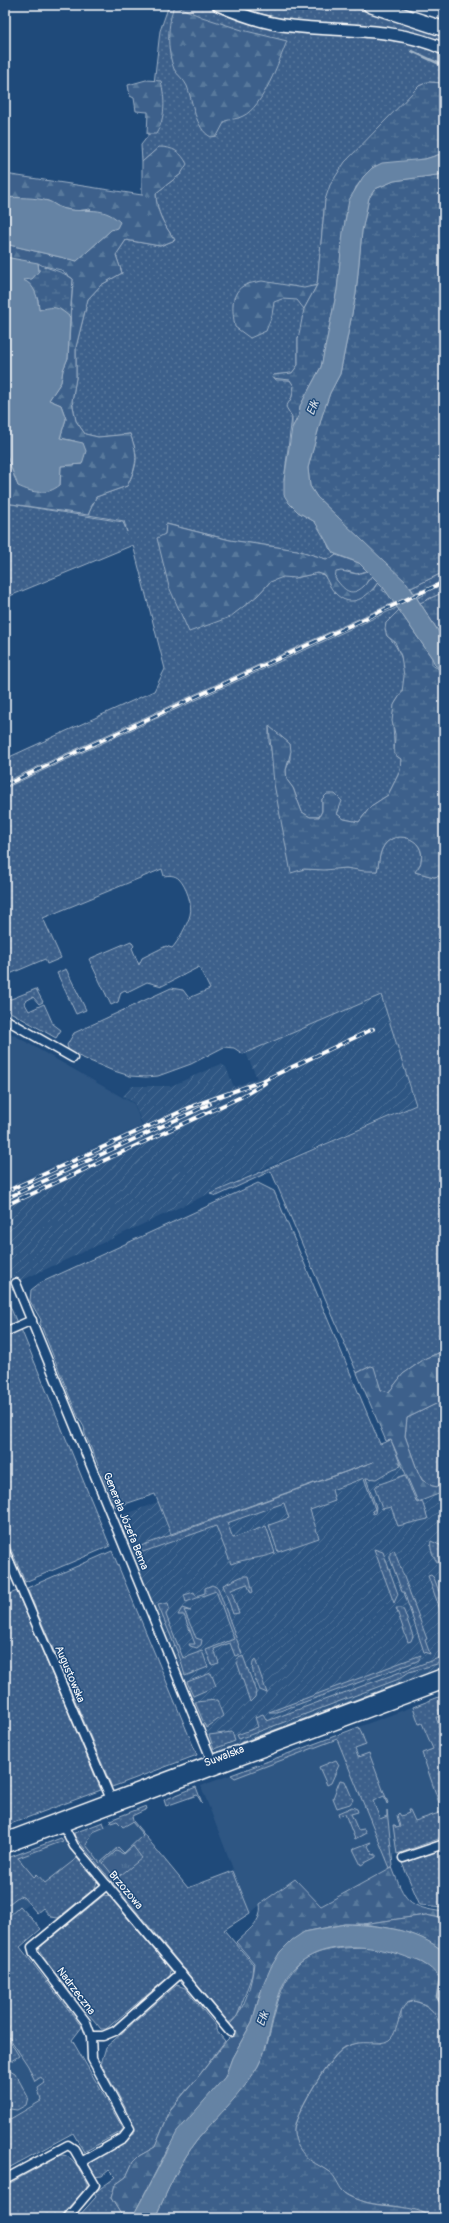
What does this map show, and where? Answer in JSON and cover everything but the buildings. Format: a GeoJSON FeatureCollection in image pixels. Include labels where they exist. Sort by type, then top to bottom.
{"type":"FeatureCollection","features":[{"type":"Feature","properties":{"kind":"highway"},"geometry":{"type":"LineString","coordinates":[[370,5],[444,29]]}},
{"type":"Feature","properties":{"kind":"street"},"geometry":{"type":"LineString","coordinates":[[218,5],[270,23],[289,26],[379,32],[401,36],[444,50]]}},
{"type":"Feature","properties":{"kind":"street"},"geometry":{"type":"LineString","coordinates":[[5,1019],[73,1058]]}},
{"type":"Feature","properties":{"kind":"street","name":"Generała Józefa Bema"},"geometry":{"type":"LineString","coordinates":[[16,1283],[214,1765]]}},
{"type":"Feature","properties":{"kind":"street"},"geometry":{"type":"LineString","coordinates":[[5,1332],[32,1320]]}},
{"type":"Feature","properties":{"kind":"street","name":"Augustowska"},"geometry":{"type":"LineString","coordinates":[[5,1550],[113,1803]]}},
{"type":"Feature","properties":{"kind":"street","name":"Suwalska"},"geometry":{"type":"LineString","coordinates":[[5,1839],[61,1822],[113,1803],[214,1765],[444,1674]]}},
{"type":"Feature","properties":{"kind":"street","name":"Suwalska"},"geometry":{"type":"LineString","coordinates":[[214,1765],[444,1683]]}},
{"type":"Feature","properties":{"kind":"street","name":"Suwalska"},"geometry":{"type":"LineString","coordinates":[[5,1847],[61,1822]]}},
{"type":"Feature","properties":{"kind":"street","name":"Brzozowa"},"geometry":{"type":"LineString","coordinates":[[61,1822],[74,1846],[230,2032]]}},
{"type":"Feature","properties":{"kind":"street"},"geometry":{"type":"LineString","coordinates":[[403,1858],[444,1844]]}},
{"type":"Feature","properties":{"kind":"street","name":"Nadrzeczna"},"geometry":{"type":"LineString","coordinates":[[81,2162],[122,2138],[130,2129],[92,2059],[91,2036],[83,2016],[34,1954],[32,1947],[107,1885]]}},
{"type":"Feature","properties":{"kind":"street"},"geometry":{"type":"LineString","coordinates":[[91,2036],[103,2036],[115,2031],[181,1973]]}},
{"type":"Feature","properties":{"kind":"street"},"geometry":{"type":"LineString","coordinates":[[5,2179],[63,2146],[68,2145],[74,2150],[95,2185],[67,2218]]}},
{"type":"Feature","properties":{"kind":"shaded area"},"geometry":{"type":"Polygon","coordinates":[[[387,605],[390,610],[5,788],[5,782],[387,605]]]}},
{"type":"Feature","properties":{"kind":"shaded area"},"geometry":{"type":"Polygon","coordinates":[[[381,995],[415,1105],[260,1170],[5,1288],[5,1187],[143,1126],[134,1103],[123,1096],[132,1086],[171,1086],[221,1064],[226,1067],[234,1087],[257,1078],[246,1053],[381,995]]]}},
{"type":"Feature","properties":{"kind":"shaded area"},"geometry":{"type":"Polygon","coordinates":[[[5,1030],[134,1104],[142,1126],[5,1187],[5,1030]]]}},
{"type":"Feature","properties":{"kind":"shaded area"},"geometry":{"type":"Polygon","coordinates":[[[391,1440],[418,1503],[444,1493],[444,1670],[219,1753],[214,1752],[118,1521],[118,1517],[158,1502],[171,1535],[384,1458],[378,1445],[391,1440]]]}},
{"type":"Feature","properties":{"kind":"shaded area"},"geometry":{"type":"Polygon","coordinates":[[[444,1695],[444,1837],[388,1857],[393,1867],[321,1906],[295,1878],[250,1913],[201,1786],[444,1695]]]}},
{"type":"Feature","properties":{"kind":"shaded area"},"geometry":{"type":"Polygon","coordinates":[[[128,1816],[157,1851],[115,1885],[84,1845],[92,1830],[128,1816]]]}},
{"type":"Feature","properties":{"kind":"shaded area"},"geometry":{"type":"Polygon","coordinates":[[[62,1837],[80,1861],[5,1922],[5,1859],[62,1837]]]}},
{"type":"Feature","properties":{"kind":"shaded area"},"geometry":{"type":"Polygon","coordinates":[[[5,2000],[33,2063],[54,2099],[5,2125],[5,2000]]]}},
{"type":"Feature","properties":{"kind":"green space"},"geometry":{"type":"Polygon","coordinates":[[[169,5],[205,5],[235,17],[291,32],[365,35],[400,41],[428,48],[444,56],[444,83],[428,82],[419,86],[395,112],[325,200],[317,285],[298,339],[298,365],[292,373],[273,375],[276,380],[290,380],[294,386],[292,397],[287,407],[292,417],[284,480],[298,512],[315,522],[324,534],[329,548],[336,555],[332,558],[326,559],[297,550],[230,540],[167,524],[165,534],[257,596],[270,582],[283,576],[295,578],[318,573],[324,575],[330,585],[373,590],[378,582],[383,587],[383,591],[388,593],[395,602],[5,782],[5,759],[154,691],[165,669],[133,545],[5,598],[5,503],[123,522],[127,532],[124,521],[88,515],[96,497],[127,486],[135,466],[136,455],[130,434],[98,437],[85,434],[76,421],[72,401],[76,378],[76,347],[88,299],[101,285],[122,273],[116,255],[126,240],[160,246],[175,240],[161,218],[157,206],[156,193],[181,174],[159,147],[142,162],[141,145],[148,136],[160,31],[169,5]]]}},
{"type":"Feature","properties":{"kind":"green space"},"geometry":{"type":"Polygon","coordinates":[[[174,5],[202,17],[242,30],[287,41],[264,94],[250,111],[243,116],[225,121],[217,136],[211,137],[201,128],[195,114],[187,86],[174,69],[171,61],[169,37],[170,20],[174,5]]]}},
{"type":"Feature","properties":{"kind":"green space"},"geometry":{"type":"Polygon","coordinates":[[[234,5],[346,5],[444,37],[444,44],[383,27],[300,22],[262,14],[234,5]]]}},
{"type":"Feature","properties":{"kind":"green space"},"geometry":{"type":"Polygon","coordinates":[[[146,80],[161,81],[164,108],[162,121],[156,134],[147,134],[148,112],[136,111],[134,98],[130,96],[128,85],[146,80]]]}},
{"type":"Feature","properties":{"kind":"green space"},"geometry":{"type":"Polygon","coordinates":[[[428,82],[444,83],[444,153],[425,159],[372,168],[356,187],[346,215],[337,290],[321,367],[300,406],[299,415],[292,428],[292,417],[286,407],[292,397],[294,386],[290,380],[272,378],[273,375],[292,373],[298,365],[298,339],[304,309],[317,285],[325,200],[330,185],[345,162],[419,86],[428,82]]]}},
{"type":"Feature","properties":{"kind":"green space"},"geometry":{"type":"Polygon","coordinates":[[[159,147],[176,151],[182,156],[187,164],[181,174],[156,193],[157,206],[161,218],[175,240],[160,246],[126,240],[116,255],[122,273],[101,285],[88,299],[76,347],[76,378],[72,401],[76,421],[85,434],[98,437],[130,434],[135,448],[136,460],[127,486],[96,497],[88,515],[5,503],[5,451],[18,486],[60,485],[61,466],[82,464],[75,441],[60,438],[66,419],[61,405],[49,400],[61,382],[63,370],[68,358],[73,279],[61,270],[5,257],[5,244],[77,261],[111,230],[90,209],[76,211],[61,208],[48,201],[5,197],[5,174],[142,195],[142,162],[159,147]]]}},
{"type":"Feature","properties":{"kind":"green space"},"geometry":{"type":"Polygon","coordinates":[[[444,174],[444,572],[411,588],[317,497],[310,486],[308,468],[322,416],[330,393],[340,374],[356,294],[362,231],[369,198],[375,189],[394,181],[444,174]]]}},
{"type":"Feature","properties":{"kind":"green space"},"geometry":{"type":"Polygon","coordinates":[[[38,263],[63,273],[73,279],[70,317],[60,309],[39,310],[38,299],[22,280],[39,271],[38,263]]]}},
{"type":"Feature","properties":{"kind":"green space"},"geometry":{"type":"Polygon","coordinates":[[[262,281],[304,288],[317,285],[304,309],[297,300],[282,299],[274,302],[272,315],[266,331],[250,338],[235,327],[233,311],[234,300],[236,294],[243,286],[262,281]]]}},
{"type":"Feature","properties":{"kind":"green space"},"geometry":{"type":"Polygon","coordinates":[[[166,524],[230,540],[297,550],[326,559],[332,558],[336,555],[359,563],[367,571],[357,574],[347,571],[335,578],[339,583],[363,587],[372,576],[378,582],[364,597],[359,600],[347,601],[335,593],[324,575],[318,573],[295,578],[283,577],[270,582],[257,596],[230,617],[189,632],[169,587],[157,538],[165,534],[166,524]]]}},
{"type":"Feature","properties":{"kind":"green space"},"geometry":{"type":"Polygon","coordinates":[[[341,571],[357,574],[367,571],[372,576],[359,590],[351,592],[347,591],[335,578],[336,572],[341,571]]]}},
{"type":"Feature","properties":{"kind":"green space"},"geometry":{"type":"Polygon","coordinates":[[[444,572],[444,592],[420,603],[417,598],[424,595],[422,590],[414,593],[411,588],[444,572]]]}},
{"type":"Feature","properties":{"kind":"green space"},"geometry":{"type":"Polygon","coordinates":[[[444,592],[444,640],[420,603],[444,592]]]}},
{"type":"Feature","properties":{"kind":"green space"},"geometry":{"type":"Polygon","coordinates":[[[398,607],[399,610],[386,623],[387,636],[400,654],[405,677],[401,694],[394,706],[393,719],[394,754],[401,759],[400,771],[388,795],[371,806],[359,822],[344,819],[337,814],[339,810],[322,799],[322,811],[319,817],[310,817],[302,812],[293,788],[287,780],[286,770],[290,759],[290,744],[269,727],[269,742],[304,869],[354,868],[377,871],[382,849],[387,842],[393,838],[400,837],[413,841],[418,846],[421,853],[420,865],[415,872],[434,877],[444,875],[444,1351],[426,1358],[403,1374],[389,1392],[381,1390],[371,1366],[357,1373],[271,1171],[217,1196],[210,1194],[416,1105],[381,995],[243,1054],[234,1048],[224,1047],[191,1064],[158,1076],[130,1076],[111,1070],[69,1052],[67,1045],[74,1033],[171,988],[183,990],[189,998],[210,989],[199,967],[162,986],[147,982],[127,992],[125,990],[121,992],[118,1002],[111,1005],[89,959],[131,941],[134,946],[132,948],[139,965],[142,958],[166,946],[172,948],[180,937],[189,918],[191,911],[190,901],[182,882],[176,877],[168,875],[164,876],[162,869],[43,918],[61,958],[47,964],[45,959],[5,976],[5,788],[398,607]]]}},
{"type":"Feature","properties":{"kind":"green space"},"geometry":{"type":"Polygon","coordinates":[[[399,610],[432,658],[432,665],[444,672],[444,875],[434,877],[415,872],[421,862],[419,846],[408,838],[400,837],[393,838],[387,842],[382,849],[377,871],[364,871],[346,868],[324,870],[304,869],[291,873],[274,784],[269,726],[290,744],[291,751],[286,770],[287,780],[293,788],[302,812],[310,817],[319,817],[322,811],[322,799],[327,794],[335,794],[342,801],[337,814],[344,819],[359,822],[371,806],[388,795],[400,771],[401,759],[394,754],[395,734],[392,721],[394,705],[402,692],[404,676],[401,656],[395,642],[387,636],[385,629],[386,623],[399,610]]]}},
{"type":"Feature","properties":{"kind":"green space"},"geometry":{"type":"Polygon","coordinates":[[[66,969],[86,1010],[76,1014],[57,973],[66,969]]]}},
{"type":"Feature","properties":{"kind":"green space"},"geometry":{"type":"Polygon","coordinates":[[[36,989],[43,1002],[39,1004],[33,997],[24,1002],[29,1011],[44,1004],[53,1024],[61,1030],[56,1038],[5,1009],[5,1000],[7,998],[11,999],[36,989]]]}},
{"type":"Feature","properties":{"kind":"green space"},"geometry":{"type":"Polygon","coordinates":[[[258,1183],[274,1191],[380,1444],[391,1440],[401,1466],[376,1479],[366,1478],[376,1507],[375,1513],[373,1514],[372,1511],[375,1509],[364,1478],[332,1490],[335,1501],[310,1510],[319,1538],[278,1552],[269,1525],[289,1518],[284,1503],[227,1523],[233,1538],[266,1526],[275,1553],[269,1555],[231,1564],[216,1526],[140,1553],[138,1547],[373,1462],[171,1534],[155,1494],[116,1507],[40,1323],[41,1320],[30,1301],[31,1290],[40,1283],[258,1183]]]}},
{"type":"Feature","properties":{"kind":"green space"},"geometry":{"type":"Polygon","coordinates":[[[5,1294],[17,1323],[5,1328],[5,1294]]]}},
{"type":"Feature","properties":{"kind":"green space"},"geometry":{"type":"Polygon","coordinates":[[[21,1329],[110,1546],[25,1582],[5,1535],[5,1336],[21,1329]]]}},
{"type":"Feature","properties":{"kind":"green space"},"geometry":{"type":"Polygon","coordinates":[[[444,1351],[444,1400],[407,1418],[405,1436],[422,1480],[432,1486],[444,1488],[444,1492],[418,1502],[391,1440],[386,1441],[357,1373],[371,1366],[374,1367],[381,1390],[389,1392],[403,1374],[426,1358],[444,1351]]]}},
{"type":"Feature","properties":{"kind":"green space"},"geometry":{"type":"Polygon","coordinates":[[[444,1400],[444,1488],[432,1486],[422,1480],[405,1436],[407,1418],[444,1400]]]}},
{"type":"Feature","properties":{"kind":"green space"},"geometry":{"type":"Polygon","coordinates":[[[405,1475],[417,1503],[422,1501],[428,1519],[398,1526],[391,1507],[382,1509],[375,1488],[377,1485],[405,1475]]]}},
{"type":"Feature","properties":{"kind":"green space"},"geometry":{"type":"Polygon","coordinates":[[[431,1541],[444,1547],[444,1565],[440,1565],[434,1557],[431,1550],[431,1541]]]}},
{"type":"Feature","properties":{"kind":"green space"},"geometry":{"type":"Polygon","coordinates":[[[374,1549],[383,1552],[398,1594],[394,1603],[374,1549]]]}},
{"type":"Feature","properties":{"kind":"green space"},"geometry":{"type":"Polygon","coordinates":[[[394,1550],[427,1639],[425,1640],[430,1654],[424,1652],[404,1592],[402,1592],[390,1558],[390,1553],[394,1550]]]}},
{"type":"Feature","properties":{"kind":"green space"},"geometry":{"type":"Polygon","coordinates":[[[112,1551],[197,1755],[112,1787],[27,1588],[112,1551]]]}},
{"type":"Feature","properties":{"kind":"green space"},"geometry":{"type":"Polygon","coordinates":[[[431,1575],[434,1578],[444,1605],[444,1614],[442,1615],[428,1576],[431,1575]]]}},
{"type":"Feature","properties":{"kind":"green space"},"geometry":{"type":"Polygon","coordinates":[[[243,1576],[249,1576],[253,1592],[251,1593],[247,1584],[231,1590],[239,1613],[233,1614],[223,1585],[243,1576]]]}},
{"type":"Feature","properties":{"kind":"green space"},"geometry":{"type":"Polygon","coordinates":[[[212,1585],[218,1588],[242,1654],[235,1656],[230,1643],[214,1649],[219,1663],[212,1665],[206,1650],[234,1639],[216,1591],[186,1602],[184,1595],[194,1592],[196,1596],[205,1593],[205,1588],[212,1585]]]}},
{"type":"Feature","properties":{"kind":"green space"},"geometry":{"type":"Polygon","coordinates":[[[17,1591],[101,1790],[5,1826],[5,1596],[17,1591]]]}},
{"type":"Feature","properties":{"kind":"green space"},"geometry":{"type":"Polygon","coordinates":[[[168,1603],[169,1608],[166,1615],[183,1658],[202,1651],[208,1667],[185,1676],[181,1661],[158,1605],[168,1603]]]}},
{"type":"Feature","properties":{"kind":"green space"},"geometry":{"type":"Polygon","coordinates":[[[182,1608],[191,1611],[184,1610],[196,1638],[202,1640],[201,1645],[197,1648],[190,1646],[189,1644],[195,1644],[184,1615],[178,1615],[182,1608]]]}},
{"type":"Feature","properties":{"kind":"green space"},"geometry":{"type":"Polygon","coordinates":[[[396,1608],[402,1608],[404,1611],[413,1636],[411,1641],[408,1642],[396,1608]]]}},
{"type":"Feature","properties":{"kind":"green space"},"geometry":{"type":"Polygon","coordinates":[[[421,1655],[419,1660],[415,1662],[277,1712],[269,1712],[421,1655]]]}},
{"type":"Feature","properties":{"kind":"green space"},"geometry":{"type":"Polygon","coordinates":[[[243,1656],[256,1692],[255,1697],[250,1702],[236,1659],[243,1656]]]}},
{"type":"Feature","properties":{"kind":"green space"},"geometry":{"type":"Polygon","coordinates":[[[444,1656],[444,1662],[409,1672],[399,1679],[239,1739],[237,1735],[258,1727],[255,1717],[263,1714],[267,1721],[444,1656]]]}},
{"type":"Feature","properties":{"kind":"green space"},"geometry":{"type":"Polygon","coordinates":[[[255,1659],[267,1693],[260,1690],[254,1674],[252,1666],[255,1659]]]}},
{"type":"Feature","properties":{"kind":"green space"},"geometry":{"type":"Polygon","coordinates":[[[211,1673],[216,1686],[193,1696],[187,1682],[211,1673]]]}},
{"type":"Feature","properties":{"kind":"green space"},"geometry":{"type":"Polygon","coordinates":[[[392,1686],[394,1688],[239,1746],[240,1743],[392,1686]]]}},
{"type":"Feature","properties":{"kind":"green space"},"geometry":{"type":"Polygon","coordinates":[[[444,1695],[444,1708],[439,1710],[440,1717],[436,1717],[444,1741],[444,1837],[397,1854],[393,1825],[395,1825],[396,1828],[400,1827],[397,1815],[399,1813],[401,1816],[409,1813],[408,1810],[410,1810],[415,1821],[442,1812],[422,1753],[433,1749],[422,1723],[419,1724],[413,1707],[444,1695]]]}},
{"type":"Feature","properties":{"kind":"green space"},"geometry":{"type":"Polygon","coordinates":[[[217,1700],[223,1716],[206,1728],[195,1702],[217,1700]]]}},
{"type":"Feature","properties":{"kind":"green space"},"geometry":{"type":"Polygon","coordinates":[[[359,1727],[366,1745],[355,1749],[358,1757],[369,1753],[388,1803],[387,1804],[384,1796],[373,1801],[380,1819],[387,1816],[387,1810],[393,1866],[390,1868],[337,1739],[235,1778],[231,1775],[359,1727]]]}},
{"type":"Feature","properties":{"kind":"green space"},"geometry":{"type":"Polygon","coordinates":[[[232,1732],[235,1741],[214,1749],[209,1735],[232,1732]]]}},
{"type":"Feature","properties":{"kind":"green space"},"geometry":{"type":"Polygon","coordinates":[[[336,1760],[339,1765],[331,1783],[327,1785],[319,1767],[336,1760]]]}},
{"type":"Feature","properties":{"kind":"green space"},"geometry":{"type":"Polygon","coordinates":[[[340,1780],[345,1781],[353,1800],[350,1804],[337,1808],[333,1798],[340,1780]]]}},
{"type":"Feature","properties":{"kind":"green space"},"geometry":{"type":"Polygon","coordinates":[[[196,1787],[202,1803],[197,1795],[166,1806],[164,1800],[196,1787]]]}},
{"type":"Feature","properties":{"kind":"green space"},"geometry":{"type":"Polygon","coordinates":[[[146,1806],[147,1809],[132,1816],[133,1821],[188,1888],[233,1871],[250,1913],[224,1930],[253,1964],[252,1975],[237,2017],[229,2023],[75,1837],[74,1833],[103,1822],[105,1827],[93,1832],[86,1845],[100,1863],[118,1847],[124,1853],[143,1835],[132,1822],[123,1827],[117,1821],[111,1823],[110,1820],[146,1806]]]}},
{"type":"Feature","properties":{"kind":"green space"},"geometry":{"type":"Polygon","coordinates":[[[352,1807],[357,1809],[358,1812],[351,1814],[358,1830],[364,1829],[366,1833],[355,1839],[345,1814],[339,1816],[338,1813],[352,1807]]]}},
{"type":"Feature","properties":{"kind":"green space"},"geometry":{"type":"Polygon","coordinates":[[[61,1838],[63,1841],[18,1858],[34,1877],[37,1874],[45,1883],[77,1858],[97,1882],[95,1888],[58,1918],[51,1917],[43,1908],[37,1913],[23,1897],[19,1896],[5,1907],[5,1859],[61,1838]]]}},
{"type":"Feature","properties":{"kind":"green space"},"geometry":{"type":"Polygon","coordinates":[[[371,1842],[368,1846],[373,1855],[376,1854],[376,1857],[361,1865],[353,1849],[371,1842]]]}},
{"type":"Feature","properties":{"kind":"green space"},"geometry":{"type":"Polygon","coordinates":[[[133,1846],[142,1858],[116,1879],[103,1863],[116,1851],[124,1854],[133,1846]]]}},
{"type":"Feature","properties":{"kind":"green space"},"geometry":{"type":"Polygon","coordinates":[[[444,1849],[444,1907],[420,1905],[402,1863],[444,1849]]]}},
{"type":"Feature","properties":{"kind":"green space"},"geometry":{"type":"Polygon","coordinates":[[[392,1867],[400,1888],[409,1900],[422,1908],[444,1912],[444,1919],[426,1915],[363,1924],[344,1924],[304,1932],[262,1988],[252,2022],[232,2058],[225,2077],[168,2148],[132,2218],[121,2218],[122,2216],[111,2198],[115,2185],[126,2177],[133,2162],[139,2156],[155,2147],[171,2109],[226,2041],[236,2031],[230,2024],[240,2012],[244,2004],[252,1979],[254,1963],[236,1942],[257,1921],[260,1904],[295,1879],[321,1906],[392,1867]]]}},
{"type":"Feature","properties":{"kind":"green space"},"geometry":{"type":"Polygon","coordinates":[[[104,1895],[109,1896],[171,1970],[170,1976],[106,2029],[101,2029],[56,1975],[39,1948],[104,1895]]]}},
{"type":"Feature","properties":{"kind":"green space"},"geometry":{"type":"Polygon","coordinates":[[[20,1906],[41,1929],[20,1947],[82,2027],[72,2040],[124,2130],[84,2152],[73,2133],[5,2170],[5,2122],[41,2101],[38,2088],[45,2083],[41,2077],[35,2081],[28,2066],[5,2031],[9,2028],[5,2020],[5,1920],[20,1906]]]}},
{"type":"Feature","properties":{"kind":"green space"},"geometry":{"type":"Polygon","coordinates":[[[426,1915],[444,1919],[444,1952],[426,1940],[406,1932],[363,1924],[426,1915]]]}},
{"type":"Feature","properties":{"kind":"green space"},"geometry":{"type":"Polygon","coordinates":[[[368,1947],[412,1958],[423,1963],[440,1977],[445,1992],[444,2033],[432,2010],[424,2004],[418,2002],[406,2004],[400,2015],[396,2029],[389,2040],[380,2043],[351,2044],[339,2052],[331,2061],[315,2084],[301,2109],[294,2128],[295,2137],[301,2151],[312,2161],[331,2174],[341,2189],[349,2196],[379,2205],[416,2210],[425,2213],[432,2218],[155,2218],[174,2177],[191,2148],[205,2130],[230,2104],[258,2066],[264,2054],[282,1989],[297,1966],[312,1955],[321,1952],[339,1948],[368,1947]]]}},
{"type":"Feature","properties":{"kind":"green space"},"geometry":{"type":"Polygon","coordinates":[[[177,1985],[185,1988],[216,2026],[216,2030],[225,2041],[198,2077],[171,2108],[155,2147],[139,2156],[133,2162],[126,2177],[115,2185],[111,2198],[122,2216],[121,2218],[77,2218],[96,2197],[94,2193],[116,2177],[109,2170],[102,2176],[93,2177],[87,2163],[134,2134],[134,2129],[123,2110],[126,2109],[101,2064],[106,2047],[177,1985]]]}},
{"type":"Feature","properties":{"kind":"green space"},"geometry":{"type":"Polygon","coordinates":[[[414,2001],[421,2003],[434,2012],[444,2033],[444,2218],[426,2215],[415,2210],[401,2207],[362,2201],[345,2193],[329,2172],[301,2153],[294,2133],[297,2120],[308,2097],[324,2071],[339,2052],[355,2043],[381,2043],[401,2018],[401,2009],[405,2004],[414,2001]]]}},
{"type":"Feature","properties":{"kind":"green space"},"geometry":{"type":"Polygon","coordinates":[[[5,2033],[19,2056],[5,2065],[5,2033]]]}},
{"type":"Feature","properties":{"kind":"green space"},"geometry":{"type":"Polygon","coordinates":[[[10,2070],[15,2073],[28,2097],[26,2105],[17,2110],[10,2109],[5,2103],[5,2072],[10,2070]]]}},
{"type":"Feature","properties":{"kind":"green space"},"geometry":{"type":"Polygon","coordinates":[[[60,2155],[65,2155],[73,2161],[87,2183],[87,2187],[59,2218],[5,2218],[5,2186],[60,2155]]]}},
{"type":"Feature","properties":{"kind":"water","name":"Ełk"},"geometry":{"type":"Polygon","coordinates":[[[444,153],[444,174],[394,181],[375,189],[369,198],[362,231],[356,294],[340,374],[330,393],[322,416],[308,468],[310,486],[317,497],[407,583],[444,640],[444,672],[435,665],[432,658],[383,587],[359,563],[333,553],[315,522],[298,512],[289,503],[284,495],[284,480],[292,428],[299,415],[300,406],[321,367],[337,290],[343,232],[349,200],[363,177],[372,168],[382,163],[425,159],[444,153]]]}},
{"type":"Feature","properties":{"kind":"water"},"geometry":{"type":"Polygon","coordinates":[[[5,197],[43,200],[70,210],[98,211],[113,216],[120,222],[117,228],[111,230],[77,261],[5,244],[5,197]]]}},
{"type":"Feature","properties":{"kind":"water"},"geometry":{"type":"Polygon","coordinates":[[[5,257],[38,263],[39,271],[32,279],[23,280],[33,288],[37,296],[39,310],[56,308],[70,317],[68,358],[63,370],[61,382],[49,400],[61,405],[66,419],[60,438],[83,443],[86,451],[82,464],[61,466],[60,485],[50,491],[45,492],[34,492],[18,486],[5,451],[5,257]]]}},
{"type":"Feature","properties":{"kind":"water","name":"Ełk"},"geometry":{"type":"Polygon","coordinates":[[[345,1924],[384,1927],[410,1933],[433,1944],[444,1952],[444,1985],[434,1971],[422,1962],[378,1949],[344,1947],[327,1950],[311,1955],[298,1964],[287,1977],[282,1987],[267,2044],[252,2076],[238,2095],[191,2148],[174,2177],[155,2218],[132,2218],[177,2132],[225,2077],[232,2058],[252,2022],[262,1988],[271,1967],[280,1952],[292,1940],[304,1932],[345,1924]]]}},
{"type":"Feature","properties":{"kind":"waterway"},"geometry":{"type":"LineString","coordinates":[[308,5],[323,10]]}},
{"type":"Feature","properties":{"kind":"waterway"},"geometry":{"type":"LineString","coordinates":[[412,51],[444,66]]}},
{"type":"Feature","properties":{"kind":"waterway"},"geometry":{"type":"LineString","coordinates":[[440,1975],[437,1997],[444,2008]]}},
{"type":"Feature","properties":{"kind":"railway"},"geometry":{"type":"LineString","coordinates":[[5,785],[444,582]]}},
{"type":"Feature","properties":{"kind":"railway"},"geometry":{"type":"LineString","coordinates":[[5,1192],[193,1106],[262,1081],[373,1029]]}},
{"type":"Feature","properties":{"kind":"railway"},"geometry":{"type":"LineString","coordinates":[[23,1198],[241,1097],[265,1083]]}},
{"type":"Feature","properties":{"kind":"railway"},"geometry":{"type":"LineString","coordinates":[[5,1199],[210,1104]]}},
{"type":"Feature","properties":{"kind":"railway"},"geometry":{"type":"LineString","coordinates":[[5,1206],[27,1195]]}}]}
